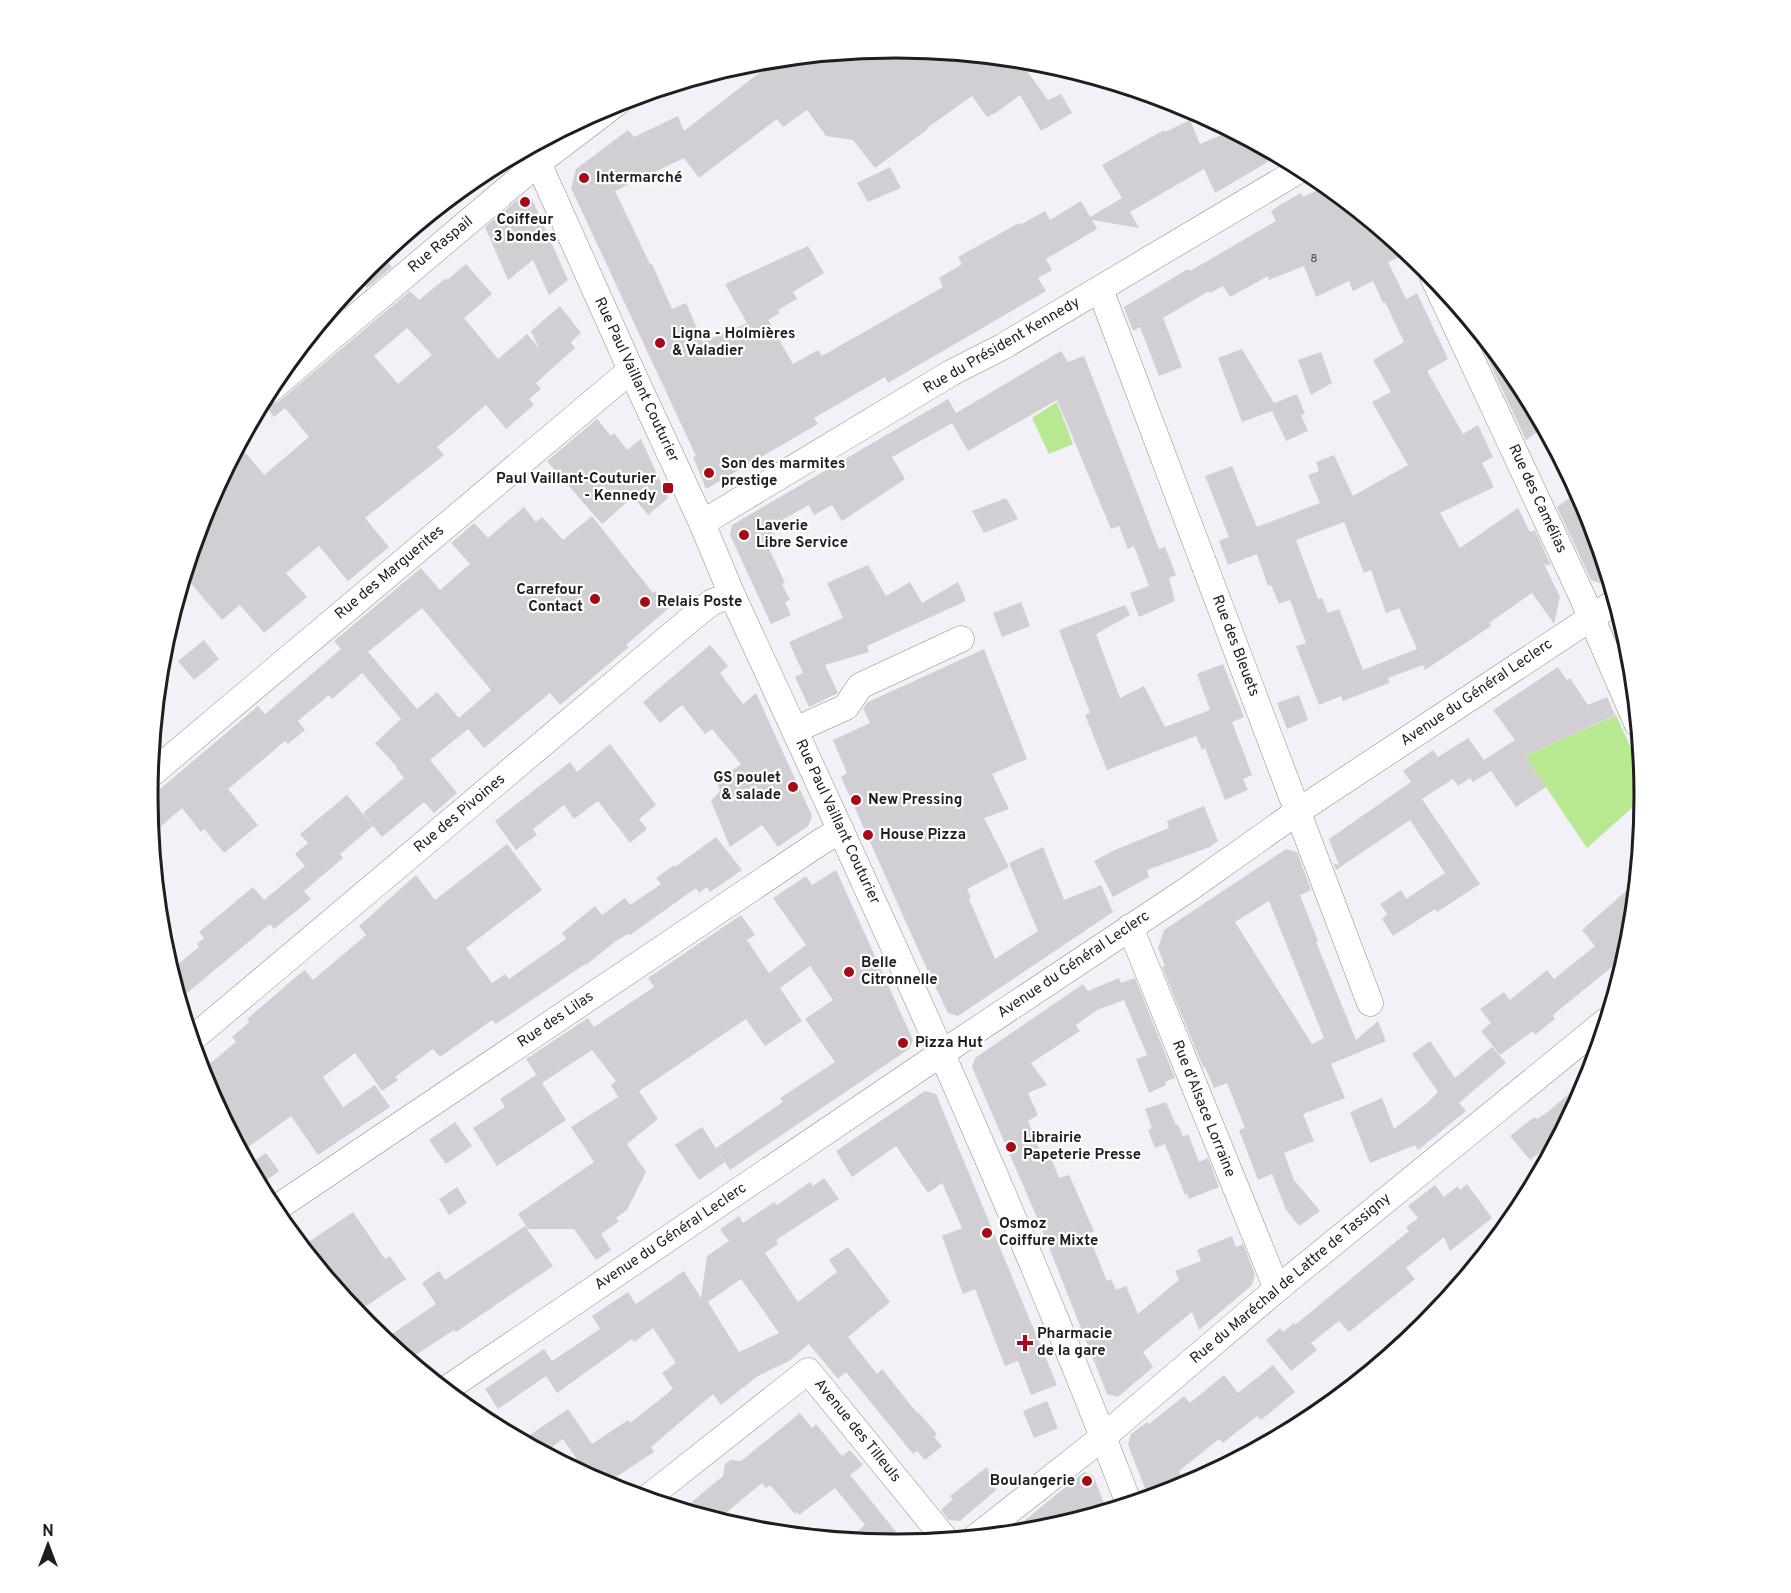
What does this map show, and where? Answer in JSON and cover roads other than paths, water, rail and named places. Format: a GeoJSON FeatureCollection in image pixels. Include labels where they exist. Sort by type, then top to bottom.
{"type":"FeatureCollection","features":[{"type":"Feature","properties":{"kind":"street","name":"Rue Raspail"},"geometry":{"type":"LineString","coordinates":[[296,366],[535,155],[554,143]]}},
{"type":"Feature","properties":{"kind":"street","name":"Rue Paul Vaillant Couturier"},"geometry":{"type":"LineString","coordinates":[[535,155],[702,523],[732,595],[943,1053],[1126,1497]]}},
{"type":"Feature","properties":{"kind":"street","name":"Rue du Président Kennedy"},"geometry":{"type":"LineString","coordinates":[[702,523],[1292,174]]}},
{"type":"Feature","properties":{"kind":"street","name":"Rue des Bleuets"},"geometry":{"type":"LineString","coordinates":[[1100,289],[1371,1003]]}},
{"type":"Feature","properties":{"kind":"street","name":"Rue des Camélias"},"geometry":{"type":"LineString","coordinates":[[1447,306],[1627,700]]}},
{"type":"Feature","properties":{"kind":"street","name":"Rue des Marguerites"},"geometry":{"type":"LineString","coordinates":[[159,768],[631,370]]}},
{"type":"Feature","properties":{"kind":"street","name":"Rue des Pivoines"},"geometry":{"type":"LineString","coordinates":[[197,1035],[712,602],[732,595]]}},
{"type":"Feature","properties":{"kind":"street","name":"Avenue du Général Leclerc"},"geometry":{"type":"LineString","coordinates":[[451,1386],[1187,890],[1297,812],[1608,606]]}},
{"type":"Feature","properties":{"kind":"street"},"geometry":{"type":"LineString","coordinates":[[795,730],[846,707],[860,686],[961,639]]}},
{"type":"Feature","properties":{"kind":"street","name":"Rue des Lilas"},"geometry":{"type":"LineString","coordinates":[[281,1205],[841,830]]}},
{"type":"Feature","properties":{"kind":"street","name":"Rue d'Alsace Lorraine"},"geometry":{"type":"LineString","coordinates":[[1130,927],[1276,1290]]}},
{"type":"Feature","properties":{"kind":"street","name":"Rue du Maréchal de Lattre de Tassigny"},"geometry":{"type":"LineString","coordinates":[[987,1529],[1103,1437],[1276,1290],[1595,1030]]}},
{"type":"Feature","properties":{"kind":"street","name":"Avenue des Tilleuls"},"geometry":{"type":"LineString","coordinates":[[653,1493],[808,1371],[940,1533]]}},
{"type":"Feature","properties":{"kind":"place","name":"Intermarché"},"geometry":{"type":"Point","coordinates":[584,178]}},
{"type":"Feature","properties":{"kind":"place","name":"Coiffeur 3 bondes"},"geometry":{"type":"Point","coordinates":[525,202]}},
{"type":"Feature","properties":{"kind":"place","name":"Ligna - Holmières & Valadier"},"geometry":{"type":"Point","coordinates":[660,343]}},
{"type":"Feature","properties":{"kind":"place","name":"Son des marmites prestige"},"geometry":{"type":"Point","coordinates":[709,473]}},
{"type":"Feature","properties":{"kind":"place","name":"Paul Vaillant-Couturier - Kennedy"},"geometry":{"type":"Point","coordinates":[668,488]}},
{"type":"Feature","properties":{"kind":"place","name":"Laverie Libre Service"},"geometry":{"type":"Point","coordinates":[744,535]}},
{"type":"Feature","properties":{"kind":"place","name":"Carrefour Contact"},"geometry":{"type":"Point","coordinates":[595,599]}},
{"type":"Feature","properties":{"kind":"place","name":"Relais Poste"},"geometry":{"type":"Point","coordinates":[645,602]}},
{"type":"Feature","properties":{"kind":"place","name":"GS poulet & salade"},"geometry":{"type":"Point","coordinates":[793,787]}},
{"type":"Feature","properties":{"kind":"place","name":"New Pressing"},"geometry":{"type":"Point","coordinates":[856,800]}},
{"type":"Feature","properties":{"kind":"place","name":"House Pizza"},"geometry":{"type":"Point","coordinates":[868,835]}},
{"type":"Feature","properties":{"kind":"place","name":"Belle Citronnelle"},"geometry":{"type":"Point","coordinates":[849,972]}},
{"type":"Feature","properties":{"kind":"place","name":"Pizza Hut"},"geometry":{"type":"Point","coordinates":[903,1043]}},
{"type":"Feature","properties":{"kind":"place","name":"Librairie Papeterie Presse"},"geometry":{"type":"Point","coordinates":[1011,1147]}},
{"type":"Feature","properties":{"kind":"place","name":"Osmoz Coiffure Mixte"},"geometry":{"type":"Point","coordinates":[987,1233]}},
{"type":"Feature","properties":{"kind":"place","name":"Pharmacie de la gare"},"geometry":{"type":"Point","coordinates":[1025,1343]}},
{"type":"Feature","properties":{"kind":"place","name":"Boulangerie"},"geometry":{"type":"Point","coordinates":[1087,1481]}}]}
